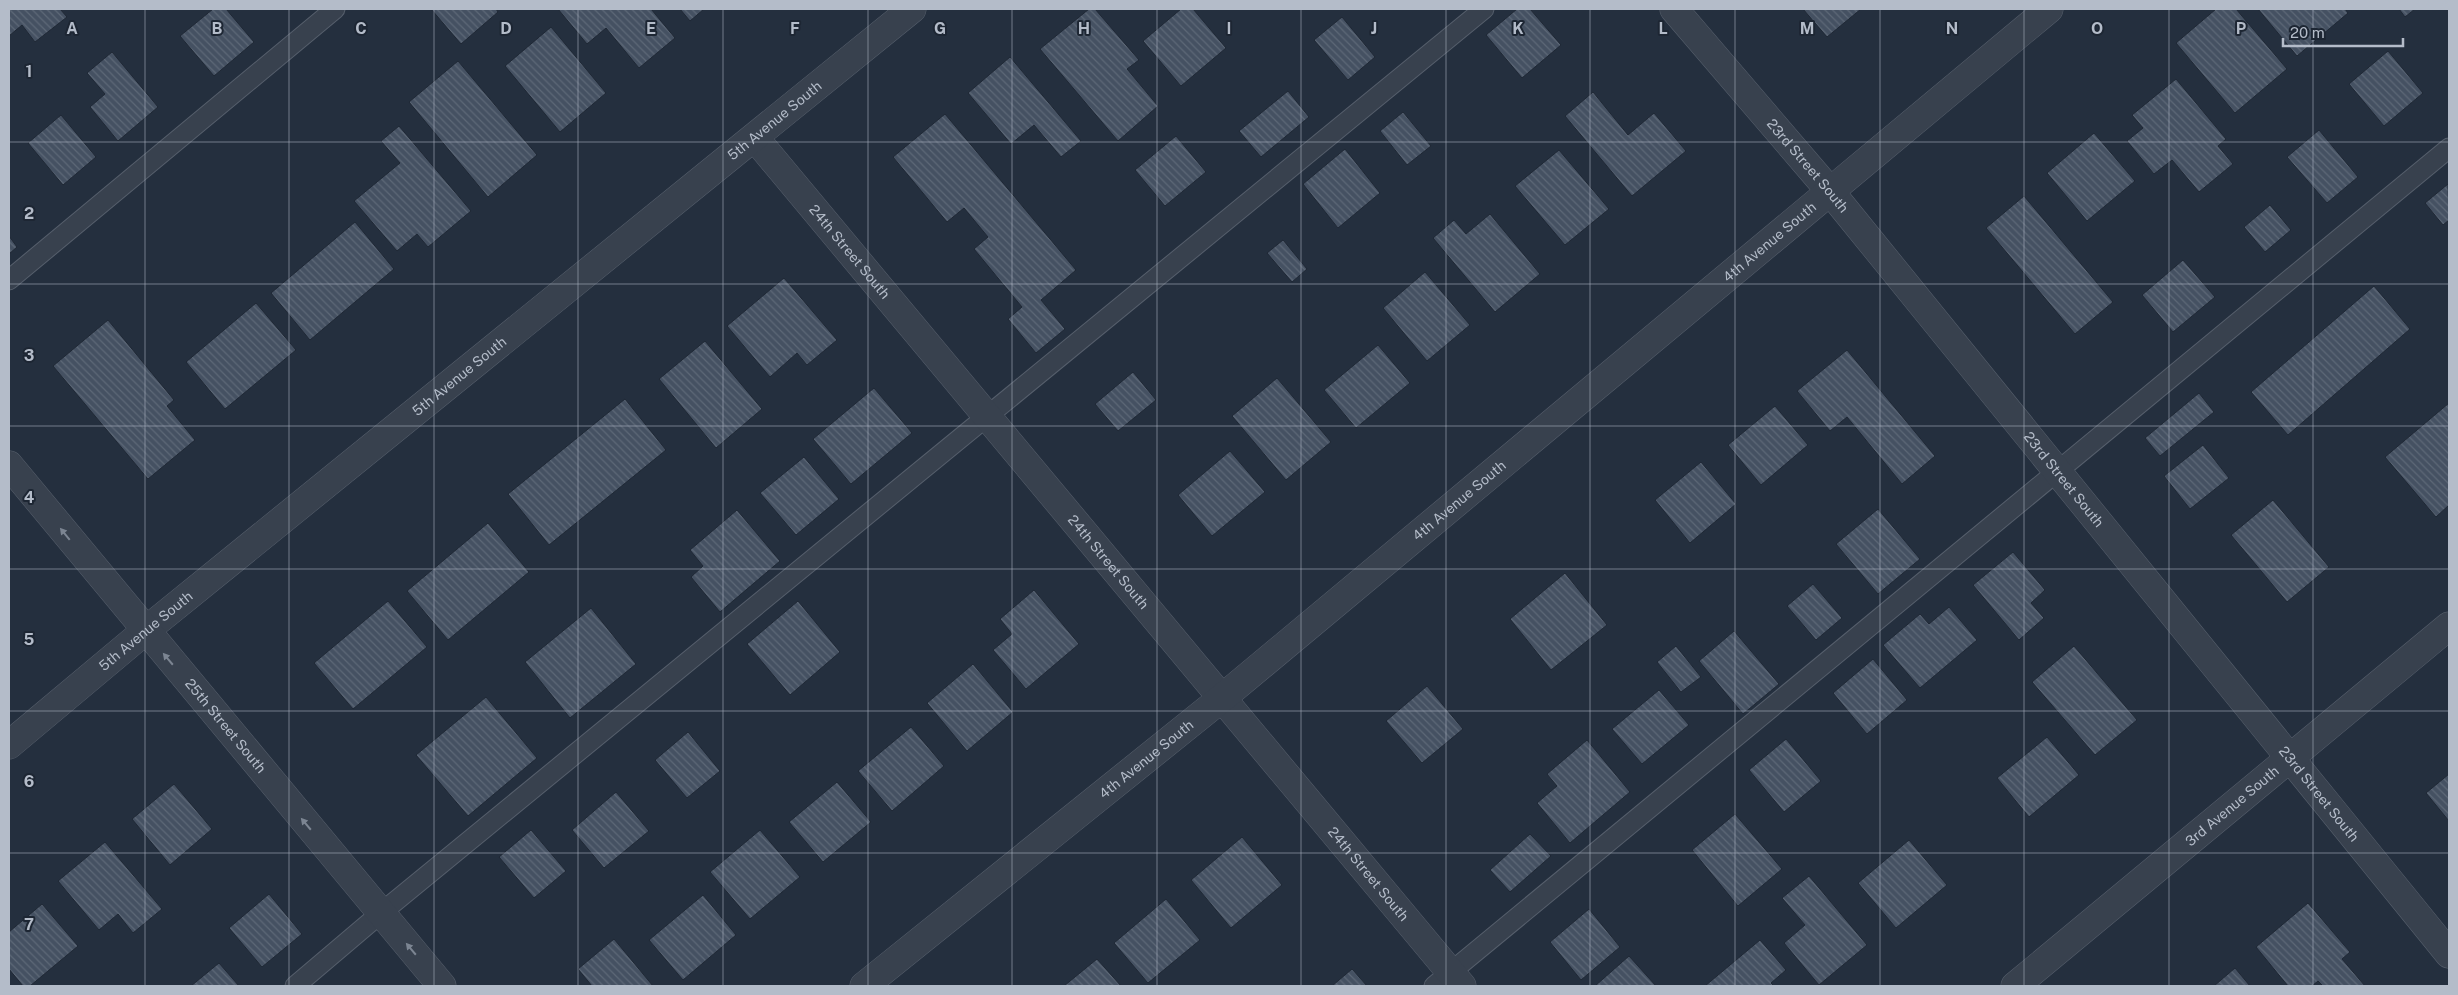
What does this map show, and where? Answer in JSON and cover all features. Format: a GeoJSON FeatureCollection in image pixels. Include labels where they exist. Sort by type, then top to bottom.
{"type":"FeatureCollection","features":[{"type":"Feature","properties":{"kind":"street","name":"5th Avenue South"},"geometry":{"type":"LineString","coordinates":[[9,745],[144,631],[912,9]]}},
{"type":"Feature","properties":{"kind":"street","name":"23rd Street South"},"geometry":{"type":"LineString","coordinates":[[1674,9],[1829,190],[2449,954]]}},
{"type":"Feature","properties":{"kind":"street","name":"4th Avenue South"},"geometry":{"type":"LineString","coordinates":[[864,986],[1222,698],[1829,190],[2049,9]]}},
{"type":"Feature","properties":{"kind":"street","name":"24th Street South"},"geometry":{"type":"LineString","coordinates":[[755,138],[1222,698],[1449,982]]}},
{"type":"Feature","properties":{"kind":"street","name":"25th Street South"},"geometry":{"type":"LineString","coordinates":[[9,465],[144,631],[442,986]]}},
{"type":"Feature","properties":{"kind":"street","name":"3rd Avenue South"},"geometry":{"type":"LineString","coordinates":[[2015,986],[2449,626]]}},
{"type":"Feature","properties":{"kind":"lane"},"geometry":{"type":"LineString","coordinates":[[9,280],[335,9]]}},
{"type":"Feature","properties":{"kind":"lane"},"geometry":{"type":"LineString","coordinates":[[295,986],[1484,9]]}},
{"type":"Feature","properties":{"kind":"lane"},"geometry":{"type":"LineString","coordinates":[[1449,982],[2058,472],[2449,148]]}},
{"type":"Feature","properties":{"kind":"building"},"geometry":{"type":"Polygon","coordinates":[[[9,9],[60,9],[67,17],[35,42],[22,25],[9,36],[9,9]]]}},
{"type":"Feature","properties":{"kind":"building"},"geometry":{"type":"Polygon","coordinates":[[[213,9],[226,9],[254,42],[214,76],[180,36],[213,9]]]}},
{"type":"Feature","properties":{"kind":"building"},"geometry":{"type":"Polygon","coordinates":[[[431,9],[496,9],[498,12],[461,44],[431,9]]]}},
{"type":"Feature","properties":{"kind":"building"},"geometry":{"type":"Polygon","coordinates":[[[558,9],[651,9],[675,38],[639,68],[606,28],[587,44],[558,9]]]}},
{"type":"Feature","properties":{"kind":"building"},"geometry":{"type":"Polygon","coordinates":[[[680,9],[704,9],[690,21],[680,9]]]}},
{"type":"Feature","properties":{"kind":"building"},"geometry":{"type":"Polygon","coordinates":[[[1089,9],[1095,9],[1139,60],[1127,69],[1158,106],[1118,141],[1040,49],[1089,9]]]}},
{"type":"Feature","properties":{"kind":"building"},"geometry":{"type":"Polygon","coordinates":[[[1181,9],[1193,9],[1226,48],[1181,86],[1143,41],[1181,9]]]}},
{"type":"Feature","properties":{"kind":"building"},"geometry":{"type":"Polygon","coordinates":[[[1517,9],[1530,9],[1561,45],[1522,78],[1486,35],[1517,9]]]}},
{"type":"Feature","properties":{"kind":"building"},"geometry":{"type":"Polygon","coordinates":[[[1803,9],[1861,9],[1827,37],[1803,9]]]}},
{"type":"Feature","properties":{"kind":"building"},"geometry":{"type":"Polygon","coordinates":[[[2216,9],[2236,9],[2287,69],[2235,113],[2176,43],[2216,9]]]}},
{"type":"Feature","properties":{"kind":"building"},"geometry":{"type":"Polygon","coordinates":[[[2258,9],[2345,9],[2348,13],[2297,56],[2258,9]]]}},
{"type":"Feature","properties":{"kind":"building"},"geometry":{"type":"Polygon","coordinates":[[[2399,9],[2415,9],[2405,17],[2399,9]]]}},
{"type":"Feature","properties":{"kind":"building"},"geometry":{"type":"Polygon","coordinates":[[[1342,17],[1375,57],[1348,80],[1314,40],[1342,17]]]}},
{"type":"Feature","properties":{"kind":"building"},"geometry":{"type":"Polygon","coordinates":[[[551,27],[606,93],[560,132],[505,66],[551,27]]]}},
{"type":"Feature","properties":{"kind":"building"},"geometry":{"type":"Polygon","coordinates":[[[2388,51],[2423,93],[2384,126],[2349,84],[2388,51]]]}},
{"type":"Feature","properties":{"kind":"building"},"geometry":{"type":"Polygon","coordinates":[[[112,52],[158,107],[118,141],[90,107],[105,94],[87,73],[112,52]]]}},
{"type":"Feature","properties":{"kind":"building"},"geometry":{"type":"Polygon","coordinates":[[[1010,57],[1081,141],[1061,157],[1034,125],[1011,144],[968,93],[1010,57]]]}},
{"type":"Feature","properties":{"kind":"building"},"geometry":{"type":"Polygon","coordinates":[[[458,61],[537,155],[488,197],[409,102],[458,61]]]}},
{"type":"Feature","properties":{"kind":"building"},"geometry":{"type":"Polygon","coordinates":[[[2176,79],[2226,139],[2218,146],[2233,164],[2199,192],[2172,160],[2154,174],[2127,141],[2143,128],[2132,115],[2176,79]]]}},
{"type":"Feature","properties":{"kind":"building"},"geometry":{"type":"Polygon","coordinates":[[[1288,91],[1309,117],[1261,157],[1239,131],[1288,91]]]}},
{"type":"Feature","properties":{"kind":"building"},"geometry":{"type":"Polygon","coordinates":[[[1593,92],[1628,135],[1654,113],[1686,151],[1632,196],[1565,116],[1593,92]]]}},
{"type":"Feature","properties":{"kind":"building"},"geometry":{"type":"Polygon","coordinates":[[[1403,112],[1431,146],[1407,165],[1380,131],[1403,112]]]}},
{"type":"Feature","properties":{"kind":"building"},"geometry":{"type":"Polygon","coordinates":[[[945,114],[1076,270],[1041,300],[1065,329],[1036,353],[1008,319],[1022,307],[974,249],[988,237],[964,208],[947,222],[893,157],[945,114]]]}},
{"type":"Feature","properties":{"kind":"building"},"geometry":{"type":"Polygon","coordinates":[[[61,115],[96,157],[63,185],[28,143],[61,115]]]}},
{"type":"Feature","properties":{"kind":"building"},"geometry":{"type":"Polygon","coordinates":[[[399,126],[471,211],[428,247],[417,234],[397,251],[354,201],[400,163],[381,141],[399,126]]]}},
{"type":"Feature","properties":{"kind":"building"},"geometry":{"type":"Polygon","coordinates":[[[2319,130],[2358,177],[2327,203],[2287,157],[2319,130]]]}},
{"type":"Feature","properties":{"kind":"building"},"geometry":{"type":"Polygon","coordinates":[[[2094,133],[2135,181],[2087,221],[2047,173],[2094,133]]]}},
{"type":"Feature","properties":{"kind":"building"},"geometry":{"type":"Polygon","coordinates":[[[1176,136],[1206,172],[1165,206],[1135,170],[1176,136]]]}},
{"type":"Feature","properties":{"kind":"building"},"geometry":{"type":"Polygon","coordinates":[[[1345,149],[1380,193],[1338,228],[1303,184],[1345,149]]]}},
{"type":"Feature","properties":{"kind":"building"},"geometry":{"type":"Polygon","coordinates":[[[1559,150],[1609,209],[1565,245],[1515,186],[1559,150]]]}},
{"type":"Feature","properties":{"kind":"building"},"geometry":{"type":"Polygon","coordinates":[[[2448,184],[2449,220],[2443,225],[2425,203],[2448,184]]]}},
{"type":"Feature","properties":{"kind":"building"},"geometry":{"type":"Polygon","coordinates":[[[2024,196],[2113,302],[2075,334],[1986,228],[2024,196]]]}},
{"type":"Feature","properties":{"kind":"building"},"geometry":{"type":"Polygon","coordinates":[[[2270,205],[2291,230],[2265,252],[2244,227],[2270,205]]]}},
{"type":"Feature","properties":{"kind":"building"},"geometry":{"type":"Polygon","coordinates":[[[1490,214],[1540,274],[1495,312],[1433,238],[1454,220],[1466,234],[1490,214]]]}},
{"type":"Feature","properties":{"kind":"building"},"geometry":{"type":"Polygon","coordinates":[[[355,222],[394,269],[310,340],[271,293],[355,222]]]}},
{"type":"Feature","properties":{"kind":"building"},"geometry":{"type":"Polygon","coordinates":[[[9,236],[17,247],[9,254],[9,236]]]}},
{"type":"Feature","properties":{"kind":"building"},"geometry":{"type":"Polygon","coordinates":[[[1283,240],[1307,269],[1292,282],[1267,253],[1283,240]]]}},
{"type":"Feature","properties":{"kind":"building"},"geometry":{"type":"Polygon","coordinates":[[[2183,260],[2215,297],[2173,332],[2142,295],[2183,260]]]}},
{"type":"Feature","properties":{"kind":"building"},"geometry":{"type":"Polygon","coordinates":[[[1425,272],[1470,325],[1427,361],[1383,308],[1425,272]]]}},
{"type":"Feature","properties":{"kind":"building"},"geometry":{"type":"Polygon","coordinates":[[[784,278],[837,340],[807,365],[797,353],[770,377],[727,326],[784,278]]]}},
{"type":"Feature","properties":{"kind":"building"},"geometry":{"type":"Polygon","coordinates":[[[2374,286],[2410,329],[2288,435],[2251,392],[2374,286]]]}},
{"type":"Feature","properties":{"kind":"building"},"geometry":{"type":"Polygon","coordinates":[[[256,303],[296,350],[225,409],[186,362],[256,303]]]}},
{"type":"Feature","properties":{"kind":"building"},"geometry":{"type":"Polygon","coordinates":[[[108,320],[174,400],[167,406],[195,440],[148,479],[53,366],[108,320]]]}},
{"type":"Feature","properties":{"kind":"building"},"geometry":{"type":"Polygon","coordinates":[[[705,341],[762,409],[716,448],[659,379],[705,341]]]}},
{"type":"Feature","properties":{"kind":"building"},"geometry":{"type":"Polygon","coordinates":[[[1378,345],[1410,383],[1356,428],[1324,390],[1378,345]]]}},
{"type":"Feature","properties":{"kind":"building"},"geometry":{"type":"Polygon","coordinates":[[[1847,350],[1935,456],[1902,484],[1847,417],[1830,431],[1797,391],[1847,350]]]}},
{"type":"Feature","properties":{"kind":"building"},"geometry":{"type":"Polygon","coordinates":[[[1133,372],[1156,400],[1118,431],[1095,404],[1133,372]]]}},
{"type":"Feature","properties":{"kind":"building"},"geometry":{"type":"Polygon","coordinates":[[[1277,378],[1331,442],[1286,480],[1232,416],[1277,378]]]}},
{"type":"Feature","properties":{"kind":"building"},"geometry":{"type":"Polygon","coordinates":[[[874,388],[912,433],[851,484],[813,439],[874,388]]]}},
{"type":"Feature","properties":{"kind":"building"},"geometry":{"type":"Polygon","coordinates":[[[2199,393],[2214,412],[2160,456],[2145,438],[2199,393]]]}},
{"type":"Feature","properties":{"kind":"building"},"geometry":{"type":"Polygon","coordinates":[[[625,399],[666,450],[549,545],[508,494],[625,399]]]}},
{"type":"Feature","properties":{"kind":"building"},"geometry":{"type":"Polygon","coordinates":[[[2449,403],[2449,505],[2436,517],[2385,457],[2449,403]]]}},
{"type":"Feature","properties":{"kind":"building"},"geometry":{"type":"Polygon","coordinates":[[[1775,406],[1808,445],[1761,485],[1728,445],[1775,406]]]}},
{"type":"Feature","properties":{"kind":"building"},"geometry":{"type":"Polygon","coordinates":[[[2203,445],[2229,478],[2190,509],[2164,476],[2203,445]]]}},
{"type":"Feature","properties":{"kind":"building"},"geometry":{"type":"Polygon","coordinates":[[[1230,451],[1265,492],[1212,536],[1178,495],[1230,451]]]}},
{"type":"Feature","properties":{"kind":"building"},"geometry":{"type":"Polygon","coordinates":[[[804,457],[839,499],[796,535],[760,493],[804,457]]]}},
{"type":"Feature","properties":{"kind":"building"},"geometry":{"type":"Polygon","coordinates":[[[1701,462],[1736,504],[1690,543],[1655,500],[1701,462]]]}},
{"type":"Feature","properties":{"kind":"building"},"geometry":{"type":"Polygon","coordinates":[[[2273,500],[2329,567],[2287,602],[2231,535],[2273,500]]]}},
{"type":"Feature","properties":{"kind":"building"},"geometry":{"type":"Polygon","coordinates":[[[1878,509],[1920,559],[1878,594],[1836,544],[1878,509]]]}},
{"type":"Feature","properties":{"kind":"building"},"geometry":{"type":"Polygon","coordinates":[[[737,510],[780,561],[720,612],[691,577],[703,566],[690,550],[737,510]]]}},
{"type":"Feature","properties":{"kind":"building"},"geometry":{"type":"Polygon","coordinates":[[[488,523],[529,572],[448,640],[407,591],[488,523]]]}},
{"type":"Feature","properties":{"kind":"building"},"geometry":{"type":"Polygon","coordinates":[[[2013,552],[2045,590],[2031,603],[2044,618],[2019,640],[1973,585],[2013,552]]]}},
{"type":"Feature","properties":{"kind":"building"},"geometry":{"type":"Polygon","coordinates":[[[1565,573],[1607,625],[1551,670],[1510,619],[1565,573]]]}},
{"type":"Feature","properties":{"kind":"building"},"geometry":{"type":"Polygon","coordinates":[[[1813,584],[1842,618],[1816,640],[1787,606],[1813,584]]]}},
{"type":"Feature","properties":{"kind":"building"},"geometry":{"type":"Polygon","coordinates":[[[1034,590],[1079,644],[1026,689],[993,650],[1012,634],[1000,619],[1034,590]]]}},
{"type":"Feature","properties":{"kind":"building"},"geometry":{"type":"Polygon","coordinates":[[[388,601],[427,647],[353,709],[314,663],[388,601]]]}},
{"type":"Feature","properties":{"kind":"building"},"geometry":{"type":"Polygon","coordinates":[[[798,601],[840,652],[790,695],[747,644],[798,601]]]}},
{"type":"Feature","properties":{"kind":"building"},"geometry":{"type":"Polygon","coordinates":[[[1949,607],[1977,640],[1920,688],[1883,645],[1920,614],[1929,624],[1949,607]]]}},
{"type":"Feature","properties":{"kind":"building"},"geometry":{"type":"Polygon","coordinates":[[[591,608],[636,664],[570,718],[525,662],[591,608]]]}},
{"type":"Feature","properties":{"kind":"building"},"geometry":{"type":"Polygon","coordinates":[[[1734,631],[1779,684],[1743,714],[1699,661],[1734,631]]]}},
{"type":"Feature","properties":{"kind":"building"},"geometry":{"type":"Polygon","coordinates":[[[1676,646],[1701,677],[1681,692],[1657,662],[1676,646]]]}},
{"type":"Feature","properties":{"kind":"building"},"geometry":{"type":"Polygon","coordinates":[[[2074,646],[2137,720],[2095,755],[2032,682],[2074,646]]]}},
{"type":"Feature","properties":{"kind":"building"},"geometry":{"type":"Polygon","coordinates":[[[1873,659],[1907,700],[1867,734],[1833,693],[1873,659]]]}},
{"type":"Feature","properties":{"kind":"building"},"geometry":{"type":"Polygon","coordinates":[[[973,664],[1013,712],[967,751],[927,703],[973,664]]]}},
{"type":"Feature","properties":{"kind":"building"},"geometry":{"type":"Polygon","coordinates":[[[1427,686],[1463,729],[1422,763],[1386,721],[1427,686]]]}},
{"type":"Feature","properties":{"kind":"building"},"geometry":{"type":"Polygon","coordinates":[[[1659,690],[1689,725],[1642,764],[1612,729],[1659,690]]]}},
{"type":"Feature","properties":{"kind":"building"},"geometry":{"type":"Polygon","coordinates":[[[486,697],[537,758],[468,816],[416,755],[486,697]]]}},
{"type":"Feature","properties":{"kind":"building"},"geometry":{"type":"Polygon","coordinates":[[[911,727],[944,766],[892,811],[858,771],[911,727]]]}},
{"type":"Feature","properties":{"kind":"building"},"geometry":{"type":"Polygon","coordinates":[[[688,732],[720,771],[687,798],[655,760],[688,732]]]}},
{"type":"Feature","properties":{"kind":"building"},"geometry":{"type":"Polygon","coordinates":[[[2047,737],[2079,775],[2029,817],[1997,778],[2047,737]]]}},
{"type":"Feature","properties":{"kind":"building"},"geometry":{"type":"Polygon","coordinates":[[[1786,739],[1821,781],[1784,812],[1749,770],[1786,739]]]}},
{"type":"Feature","properties":{"kind":"building"},"geometry":{"type":"Polygon","coordinates":[[[1587,740],[1630,792],[1570,843],[1537,803],[1557,786],[1547,774],[1587,740]]]}},
{"type":"Feature","properties":{"kind":"building"},"geometry":{"type":"Polygon","coordinates":[[[2449,774],[2449,821],[2426,793],[2449,774]]]}},
{"type":"Feature","properties":{"kind":"building"},"geometry":{"type":"Polygon","coordinates":[[[837,782],[871,822],[823,862],[789,822],[837,782]]]}},
{"type":"Feature","properties":{"kind":"building"},"geometry":{"type":"Polygon","coordinates":[[[174,784],[212,829],[170,865],[132,819],[174,784]]]}},
{"type":"Feature","properties":{"kind":"building"},"geometry":{"type":"Polygon","coordinates":[[[616,792],[649,831],[604,868],[572,830],[616,792]]]}},
{"type":"Feature","properties":{"kind":"building"},"geometry":{"type":"Polygon","coordinates":[[[1735,814],[1782,869],[1738,906],[1692,850],[1735,814]]]}},
{"type":"Feature","properties":{"kind":"building"},"geometry":{"type":"Polygon","coordinates":[[[531,830],[566,871],[534,898],[499,857],[531,830]]]}},
{"type":"Feature","properties":{"kind":"building"},"geometry":{"type":"Polygon","coordinates":[[[760,830],[800,877],[750,919],[710,872],[760,830]]]}},
{"type":"Feature","properties":{"kind":"building"},"geometry":{"type":"Polygon","coordinates":[[[1530,834],[1551,856],[1510,892],[1490,870],[1530,834]]]}},
{"type":"Feature","properties":{"kind":"building"},"geometry":{"type":"Polygon","coordinates":[[[1242,837],[1282,885],[1231,928],[1191,880],[1242,837]]]}},
{"type":"Feature","properties":{"kind":"building"},"geometry":{"type":"Polygon","coordinates":[[[1909,840],[1947,885],[1896,928],[1858,883],[1909,840]]]}},
{"type":"Feature","properties":{"kind":"building"},"geometry":{"type":"Polygon","coordinates":[[[105,842],[162,909],[133,933],[118,914],[99,930],[58,881],[105,842]]]}},
{"type":"Feature","properties":{"kind":"building"},"geometry":{"type":"Polygon","coordinates":[[[1809,876],[1867,945],[1819,985],[1784,943],[1805,925],[1782,898],[1809,876]]]}},
{"type":"Feature","properties":{"kind":"building"},"geometry":{"type":"Polygon","coordinates":[[[269,894],[302,934],[262,967],[229,928],[269,894]]]}},
{"type":"Feature","properties":{"kind":"building"},"geometry":{"type":"Polygon","coordinates":[[[703,895],[736,935],[683,980],[649,940],[703,895]]]}},
{"type":"Feature","properties":{"kind":"building"},"geometry":{"type":"Polygon","coordinates":[[[1166,899],[1200,940],[1148,983],[1114,943],[1166,899]]]}},
{"type":"Feature","properties":{"kind":"building"},"geometry":{"type":"Polygon","coordinates":[[[2308,903],[2350,952],[2342,959],[2365,986],[2323,986],[2318,981],[2312,986],[2288,986],[2256,947],[2308,903]]]}},
{"type":"Feature","properties":{"kind":"building"},"geometry":{"type":"Polygon","coordinates":[[[42,904],[78,946],[30,986],[23,986],[9,969],[9,932],[42,904]]]}},
{"type":"Feature","properties":{"kind":"building"},"geometry":{"type":"Polygon","coordinates":[[[1589,909],[1620,947],[1581,980],[1550,942],[1589,909]]]}},
{"type":"Feature","properties":{"kind":"building"},"geometry":{"type":"Polygon","coordinates":[[[614,939],[653,986],[592,986],[578,969],[614,939]]]}},
{"type":"Feature","properties":{"kind":"building"},"geometry":{"type":"Polygon","coordinates":[[[1760,940],[1786,970],[1771,983],[1774,986],[1705,986],[1760,940]]]}},
{"type":"Feature","properties":{"kind":"building"},"geometry":{"type":"Polygon","coordinates":[[[1629,956],[1656,986],[1595,986],[1629,956]]]}},
{"type":"Feature","properties":{"kind":"building"},"geometry":{"type":"Polygon","coordinates":[[[1097,959],[1121,986],[1064,986],[1097,959]]]}},
{"type":"Feature","properties":{"kind":"building"},"geometry":{"type":"Polygon","coordinates":[[[219,963],[239,986],[191,986],[219,963]]]}},
{"type":"Feature","properties":{"kind":"building"},"geometry":{"type":"Polygon","coordinates":[[[2235,968],[2250,986],[2214,986],[2235,968]]]}},
{"type":"Feature","properties":{"kind":"building"},"geometry":{"type":"Polygon","coordinates":[[[1352,969],[1367,986],[1332,986],[1352,969]]]}}]}
